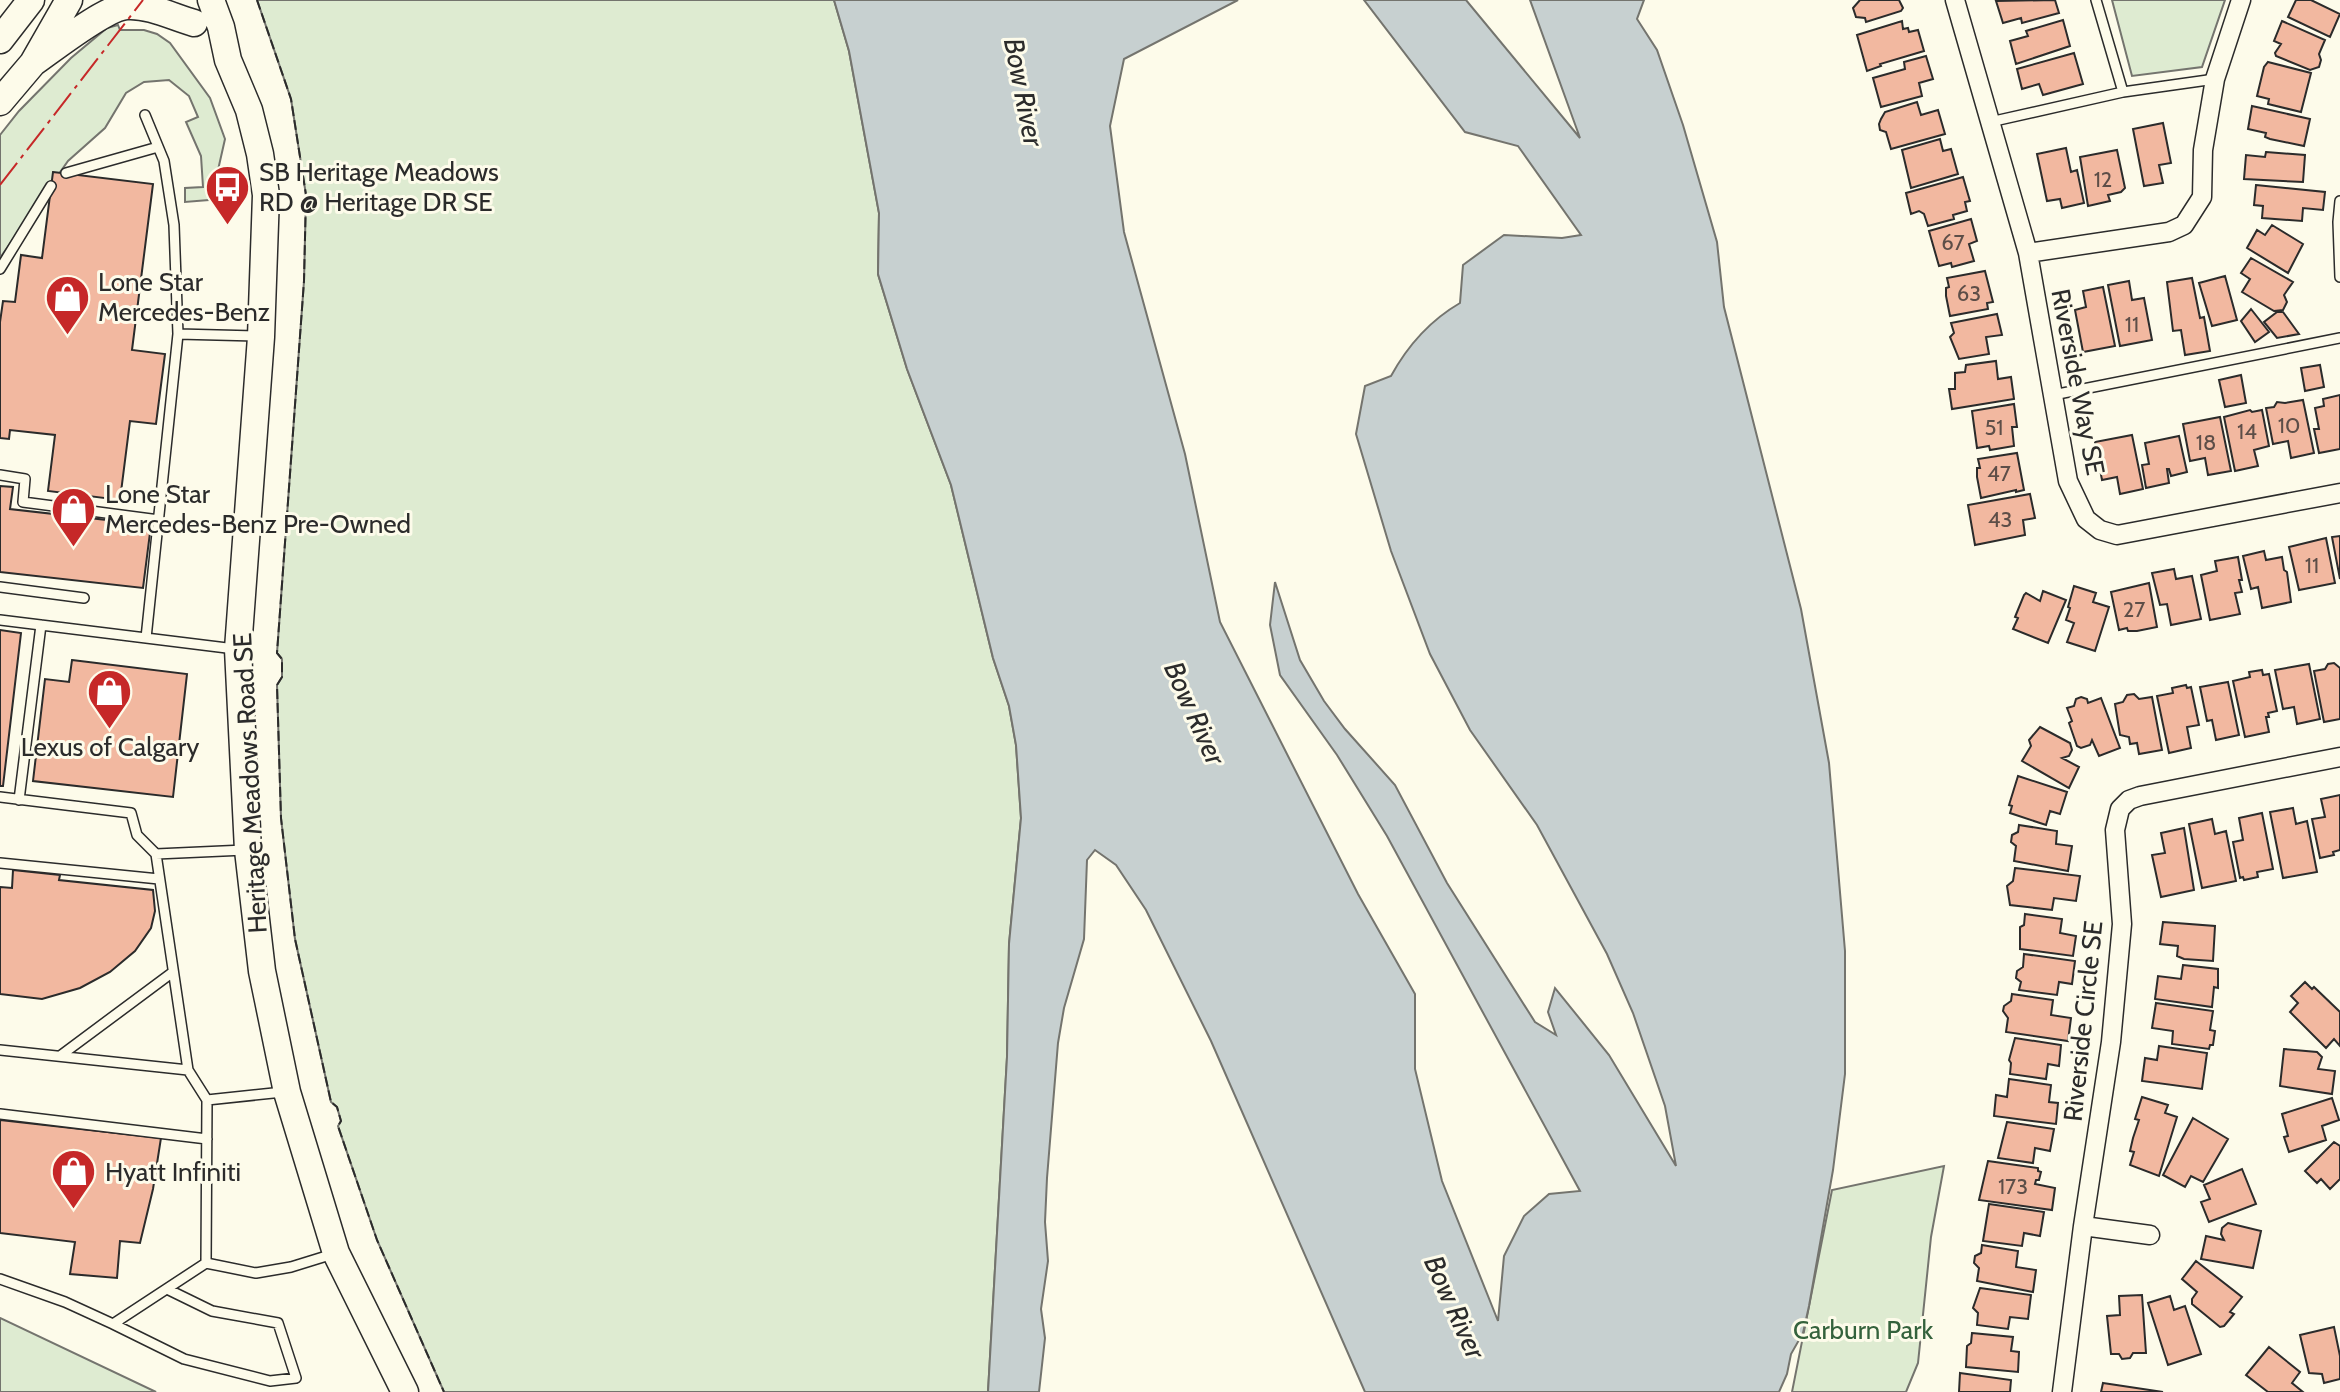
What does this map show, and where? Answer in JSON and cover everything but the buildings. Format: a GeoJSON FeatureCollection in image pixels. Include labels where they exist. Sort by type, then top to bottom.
{"type":"FeatureCollection","features":[{"type":"Feature","properties":{"kind":"main road"},"geometry":{"type":"LineString","coordinates":[[0,40],[31,0]]}},
{"type":"Feature","properties":{"kind":"main road"},"geometry":{"type":"LineString","coordinates":[[0,102],[33,63],[69,0]]}},
{"type":"Feature","properties":{"kind":"main road","name":"Heritage Meadows Road SE"},"geometry":{"type":"LineString","coordinates":[[177,0],[228,60]]}},
{"type":"Feature","properties":{"kind":"main road","name":"Heritage Meadows Road SE"},"geometry":{"type":"LineString","coordinates":[[212,0],[228,60],[249,110],[266,195],[261,337],[238,649],[248,850],[262,971],[287,1092],[336,1253],[405,1392]]}},
{"type":"Feature","properties":{"kind":"main road"},"geometry":{"type":"LineString","coordinates":[[33,63],[87,25],[125,5],[194,23]]}},
{"type":"Feature","properties":{"kind":"street","name":"Riverside Way SE"},"geometry":{"type":"LineString","coordinates":[[1955,0],[2028,253],[2068,481],[2076,502],[2092,525],[2117,535],[2340,493]]}},
{"type":"Feature","properties":{"kind":"street"},"geometry":{"type":"LineString","coordinates":[[2028,253],[2169,232],[2184,225],[2202,197],[2203,150],[2215,79],[2241,0]]}},
{"type":"Feature","properties":{"kind":"street","name":"Riverside Circle SE"},"geometry":{"type":"LineString","coordinates":[[2062,1392],[2111,1042],[2122,924],[2115,830],[2120,809],[2129,800],[2140,796],[2340,757]]}},
{"type":"Feature","properties":{"kind":"street"},"geometry":{"type":"LineString","coordinates":[[2083,1226],[2150,1235]]}},
{"type":"Feature","properties":{"kind":"lane"},"geometry":{"type":"LineString","coordinates":[[2096,0],[2123,92]]}},
{"type":"Feature","properties":{"kind":"lane"},"geometry":{"type":"LineString","coordinates":[[1990,122],[2123,92],[2215,79]]}},
{"type":"Feature","properties":{"kind":"lane"},"geometry":{"type":"LineString","coordinates":[[145,115],[164,161],[174,225],[178,334],[146,638]]}},
{"type":"Feature","properties":{"kind":"lane"},"geometry":{"type":"LineString","coordinates":[[66,173],[158,147]]}},
{"type":"Feature","properties":{"kind":"lane"},"geometry":{"type":"LineString","coordinates":[[0,269],[51,186]]}},
{"type":"Feature","properties":{"kind":"lane"},"geometry":{"type":"LineString","coordinates":[[2340,201],[2340,277]]}},
{"type":"Feature","properties":{"kind":"lane"},"geometry":{"type":"LineString","coordinates":[[178,334],[261,337]]}},
{"type":"Feature","properties":{"kind":"lane"},"geometry":{"type":"LineString","coordinates":[[2053,395],[2340,338]]}},
{"type":"Feature","properties":{"kind":"lane"},"geometry":{"type":"LineString","coordinates":[[0,475],[25,479],[23,502],[159,520]]}},
{"type":"Feature","properties":{"kind":"lane"},"geometry":{"type":"LineString","coordinates":[[0,587],[84,598]]}},
{"type":"Feature","properties":{"kind":"lane"},"geometry":{"type":"LineString","coordinates":[[0,620],[238,649]]}},
{"type":"Feature","properties":{"kind":"lane"},"geometry":{"type":"LineString","coordinates":[[19,800],[41,625]]}},
{"type":"Feature","properties":{"kind":"lane"},"geometry":{"type":"LineString","coordinates":[[0,797],[131,813],[137,835],[156,854],[188,1070],[207,1100],[206,1263]]}},
{"type":"Feature","properties":{"kind":"lane"},"geometry":{"type":"LineString","coordinates":[[156,854],[248,850]]}},
{"type":"Feature","properties":{"kind":"lane"},"geometry":{"type":"LineString","coordinates":[[0,863],[159,879]]}},
{"type":"Feature","properties":{"kind":"lane"},"geometry":{"type":"LineString","coordinates":[[60,1056],[173,972]]}},
{"type":"Feature","properties":{"kind":"lane"},"geometry":{"type":"LineString","coordinates":[[0,1050],[188,1070]]}},
{"type":"Feature","properties":{"kind":"lane"},"geometry":{"type":"LineString","coordinates":[[207,1100],[287,1092]]}},
{"type":"Feature","properties":{"kind":"lane"},"geometry":{"type":"LineString","coordinates":[[0,1114],[207,1139]]}},
{"type":"Feature","properties":{"kind":"lane"},"geometry":{"type":"LineString","coordinates":[[113,1324],[206,1263],[256,1273],[291,1267],[336,1253]]}},
{"type":"Feature","properties":{"kind":"lane"},"geometry":{"type":"LineString","coordinates":[[0,1279],[65,1302],[184,1359],[270,1381],[296,1378],[278,1323],[212,1311],[167,1289]]}},
{"type":"Feature","properties":{"kind":"green space"},"geometry":{"type":"Polygon","coordinates":[[[257,0],[834,0],[849,51],[879,213],[878,274],[907,369],[951,485],[993,658],[1009,706],[1016,745],[1021,818],[1009,944],[1007,1057],[988,1392],[444,1392],[377,1240],[338,1126],[341,1121],[337,1107],[331,1102],[295,939],[281,818],[277,685],[282,677],[282,659],[277,653],[304,281],[306,195],[291,99],[257,0]]]}},
{"type":"Feature","properties":{"kind":"green space"},"geometry":{"type":"Polygon","coordinates":[[[2112,0],[2225,0],[2202,67],[2132,76],[2112,0]]]}},
{"type":"Feature","properties":{"kind":"green space"},"geometry":{"type":"Polygon","coordinates":[[[118,25],[120,30],[144,30],[157,34],[170,43],[210,98],[225,139],[218,170],[221,199],[185,202],[185,188],[203,187],[201,156],[186,122],[198,117],[189,96],[169,80],[144,82],[126,93],[105,128],[68,161],[0,258],[0,135],[71,58],[107,28],[118,25]]]}},
{"type":"Feature","properties":{"kind":"green space","name":"Carburn Park"},"geometry":{"type":"Polygon","coordinates":[[[1944,1166],[1931,1237],[1918,1363],[1906,1392],[1792,1392],[1832,1190],[1944,1166]]]}},
{"type":"Feature","properties":{"kind":"green space"},"geometry":{"type":"Polygon","coordinates":[[[0,1318],[156,1392],[0,1392],[0,1318]]]}},
{"type":"Feature","properties":{"kind":"water","name":"Bow River"},"geometry":{"type":"Polygon","coordinates":[[[834,0],[1238,0],[1124,59],[1110,126],[1124,232],[1185,454],[1220,622],[1358,894],[1415,994],[1415,1069],[1442,1181],[1498,1321],[1504,1256],[1524,1216],[1549,1194],[1580,1191],[1387,836],[1337,755],[1280,675],[1270,625],[1275,582],[1300,660],[1324,701],[1395,785],[1447,883],[1535,1022],[1556,1035],[1548,1012],[1555,988],[1609,1055],[1676,1166],[1665,1106],[1633,1013],[1607,954],[1537,825],[1470,730],[1430,654],[1391,551],[1356,434],[1365,386],[1391,376],[1420,335],[1460,303],[1463,265],[1504,235],[1562,238],[1581,235],[1518,146],[1465,132],[1364,0],[1466,0],[1580,138],[1530,0],[1644,0],[1637,19],[1657,50],[1683,125],[1717,242],[1724,307],[1801,609],[1829,763],[1845,951],[1845,1074],[1833,1170],[1809,1306],[1803,1333],[1791,1354],[1779,1392],[1365,1392],[1211,1041],[1146,910],[1116,865],[1095,850],[1087,860],[1084,939],[1064,1008],[1058,1043],[1047,1178],[1045,1222],[1048,1261],[1041,1309],[1045,1338],[1039,1392],[988,1392],[1007,1057],[1009,944],[1021,818],[1016,745],[1009,706],[993,658],[951,485],[907,369],[878,274],[879,213],[849,51],[834,0]]]}},
{"type":"Feature","properties":{"kind":"fence"},"geometry":{"type":"LineString","coordinates":[[257,0],[291,99],[306,195],[304,281],[277,653],[282,659],[282,677],[277,685],[281,818],[295,939],[331,1102],[337,1107],[341,1121],[338,1126],[377,1240],[444,1392]]}},
{"type":"Feature","properties":{"kind":"power"},"geometry":{"type":"LineString","coordinates":[[0,185],[143,0]]}},
{"type":"Feature","properties":{"kind":"place","name":"SB Heritage Meadows RD @ Heritage DR SE"},"geometry":{"type":"Point","coordinates":[228,226]}},
{"type":"Feature","properties":{"kind":"place","name":"Lone Star Mercedes-Benz"},"geometry":{"type":"Point","coordinates":[67,336]}},
{"type":"Feature","properties":{"kind":"place","name":"Lone Star Mercedes-Benz Pre-Owned"},"geometry":{"type":"Point","coordinates":[74,548]}},
{"type":"Feature","properties":{"kind":"place","name":"Lexus of Calgary"},"geometry":{"type":"Point","coordinates":[110,731]}},
{"type":"Feature","properties":{"kind":"place","name":"Hyatt Infiniti"},"geometry":{"type":"Point","coordinates":[74,1211]}}]}
